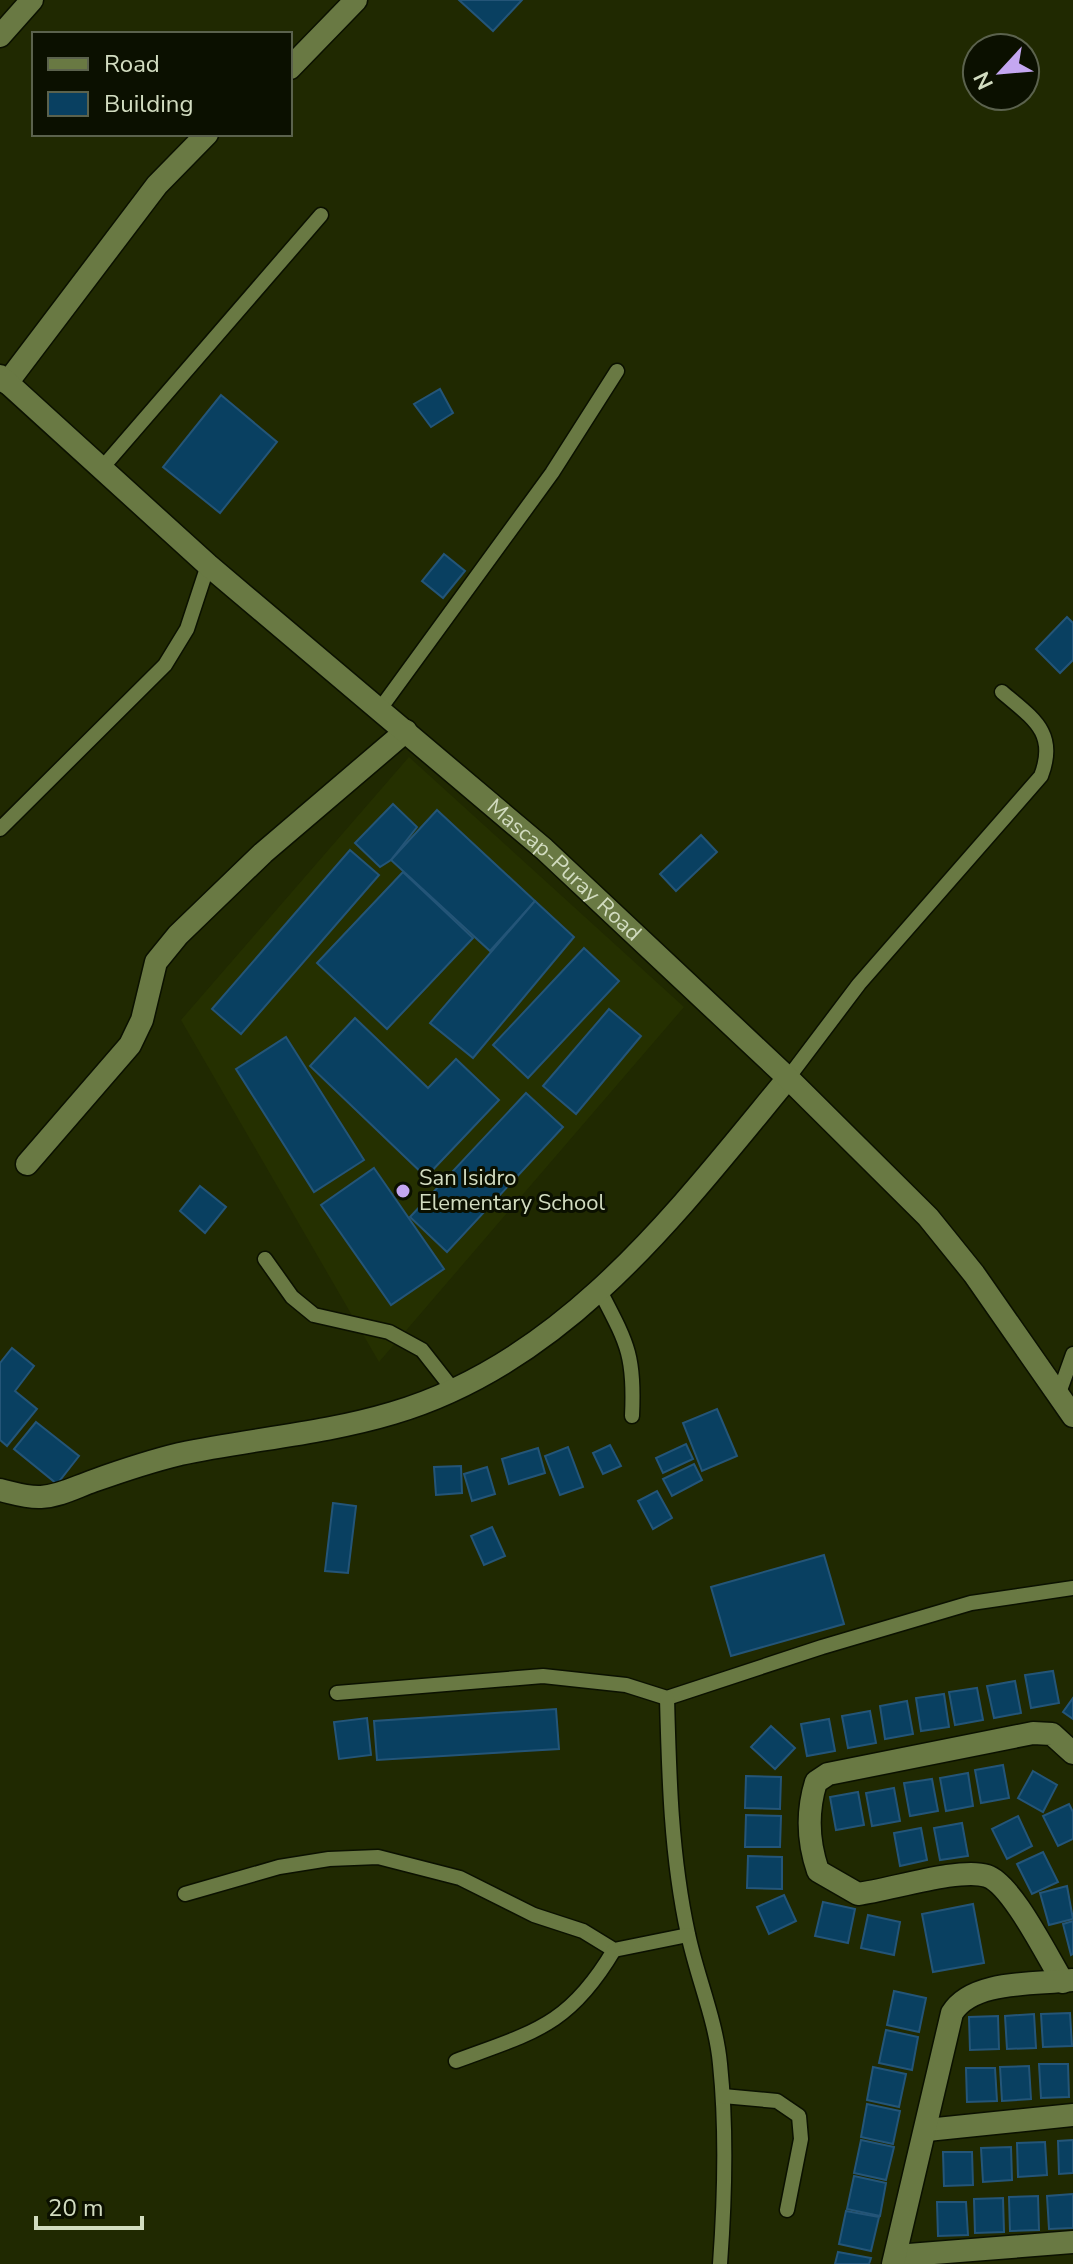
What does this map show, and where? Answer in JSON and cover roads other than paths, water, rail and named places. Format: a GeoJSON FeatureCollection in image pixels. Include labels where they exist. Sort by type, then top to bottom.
{"type":"FeatureCollection","features":[{"type":"Feature","properties":{"kind":"street"},"geometry":{"type":"LineString","coordinates":[[0,36],[32,0]]}},
{"type":"Feature","properties":{"kind":"street"},"geometry":{"type":"LineString","coordinates":[[292,66],[356,0]]}},
{"type":"Feature","properties":{"kind":"street"},"geometry":{"type":"LineString","coordinates":[[3,380],[157,185],[205,136]]}},
{"type":"Feature","properties":{"kind":"street","name":"Mascap-Puray Road"},"geometry":{"type":"LineString","coordinates":[[3,380],[208,565],[544,849],[788,1078],[928,1217],[974,1274],[1073,1416]]}},
{"type":"Feature","properties":{"kind":"street"},"geometry":{"type":"LineString","coordinates":[[27,1164],[130,1045],[142,1020],[156,962],[178,935],[263,853],[406,731]]}},
{"type":"Feature","properties":{"kind":"street"},"geometry":{"type":"LineString","coordinates":[[0,1490],[38,1498],[58,1495],[174,1456],[226,1444],[307,1435],[394,1413],[455,1392],[514,1358],[600,1291],[660,1232],[788,1078]]}},
{"type":"Feature","properties":{"kind":"street"},"geometry":{"type":"LineString","coordinates":[[1073,1753],[1052,1734],[1033,1733],[828,1774],[816,1782],[810,1802],[811,1852],[818,1871],[858,1894],[966,1873],[989,1876],[1006,1890],[1068,1981],[976,1993],[960,2001],[952,2013],[895,2260],[1073,2242]]}},
{"type":"Feature","properties":{"kind":"street"},"geometry":{"type":"LineString","coordinates":[[927,2130],[1073,2115]]}},
{"type":"Feature","properties":{"kind":"lane"},"geometry":{"type":"LineString","coordinates":[[102,468],[321,215]]}},
{"type":"Feature","properties":{"kind":"lane"},"geometry":{"type":"LineString","coordinates":[[380,709],[552,473],[617,371]]}},
{"type":"Feature","properties":{"kind":"lane"},"geometry":{"type":"LineString","coordinates":[[0,829],[165,665],[187,629],[208,565]]}},
{"type":"Feature","properties":{"kind":"lane"},"geometry":{"type":"LineString","coordinates":[[788,1078],[859,984],[1041,776],[1048,742],[1040,726],[1002,692]]}},
{"type":"Feature","properties":{"kind":"lane"},"geometry":{"type":"LineString","coordinates":[[265,1259],[292,1297],[314,1315],[389,1332],[422,1350],[455,1392]]}},
{"type":"Feature","properties":{"kind":"lane"},"geometry":{"type":"LineString","coordinates":[[600,1291],[626,1341],[632,1362],[632,1416]]}},
{"type":"Feature","properties":{"kind":"lane"},"geometry":{"type":"LineString","coordinates":[[1059,1393],[1073,1354]]}},
{"type":"Feature","properties":{"kind":"lane"},"geometry":{"type":"LineString","coordinates":[[337,1693],[543,1676],[626,1685],[667,1698],[822,1647],[971,1603],[1073,1588]]}},
{"type":"Feature","properties":{"kind":"lane"},"geometry":{"type":"LineString","coordinates":[[667,1698],[675,1858],[688,1935],[720,2060],[727,2166],[720,2264]]}},
{"type":"Feature","properties":{"kind":"lane"},"geometry":{"type":"LineString","coordinates":[[185,1894],[279,1867],[329,1859],[378,1857],[460,1878],[534,1915],[583,1931],[614,1950],[688,1935]]}},
{"type":"Feature","properties":{"kind":"lane"},"geometry":{"type":"LineString","coordinates":[[456,2061],[530,2034],[572,2008],[595,1981],[614,1950]]}},
{"type":"Feature","properties":{"kind":"lane"},"geometry":{"type":"LineString","coordinates":[[723,2096],[777,2101],[799,2116],[801,2139],[787,2210]]}},
{"type":"Feature","properties":{"kind":"place","name":"San Isidro Elementary School"},"geometry":{"type":"Point","coordinates":[403,1191]}}]}
